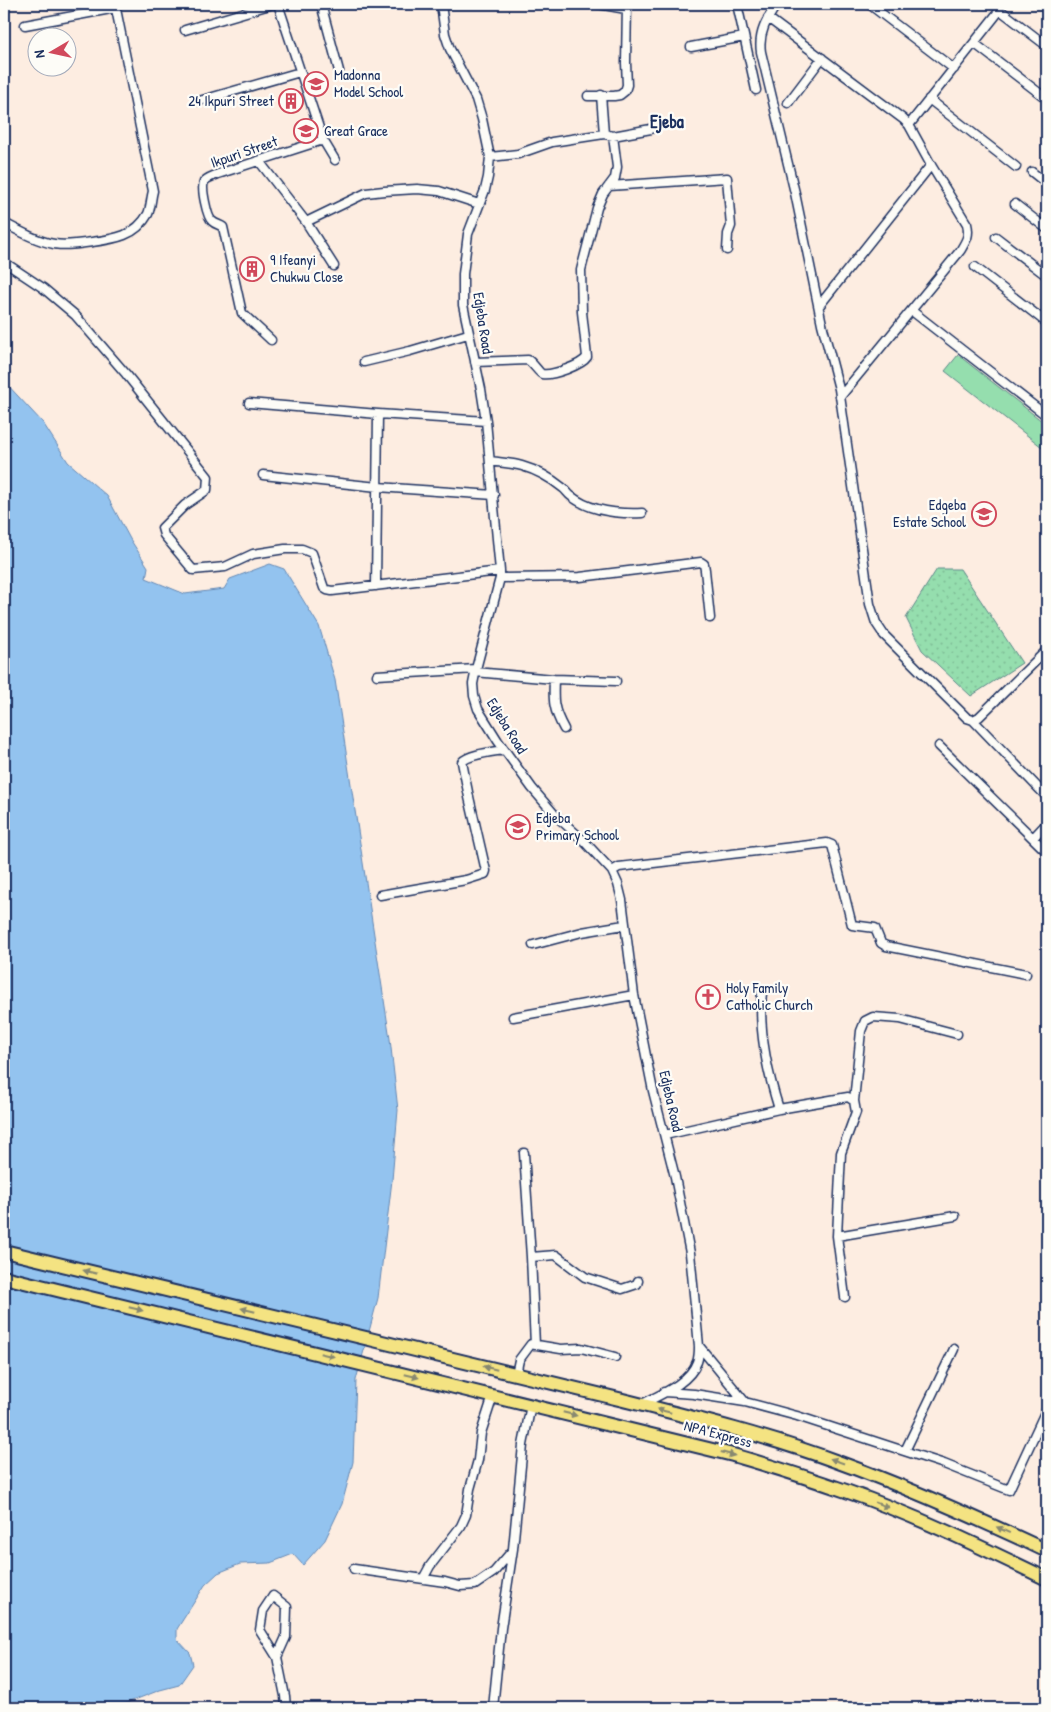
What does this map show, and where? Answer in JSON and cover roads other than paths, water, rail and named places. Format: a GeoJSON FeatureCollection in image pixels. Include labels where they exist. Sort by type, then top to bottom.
{"type":"FeatureCollection","features":[{"type":"Feature","properties":{"kind":"main road","name":"NPA Express"},"geometry":{"type":"LineString","coordinates":[[4,1252],[516,1374],[782,1443],[836,1461],[946,1504],[1047,1551]]}},
{"type":"Feature","properties":{"kind":"main road","name":"NPA Express"},"geometry":{"type":"LineString","coordinates":[[4,1277],[733,1455],[831,1486],[892,1509],[961,1538],[1047,1579]]}},
{"type":"Feature","properties":{"kind":"street"},"geometry":{"type":"LineString","coordinates":[[185,30],[272,4]]}},
{"type":"Feature","properties":{"kind":"street"},"geometry":{"type":"LineString","coordinates":[[278,4],[323,140],[335,160]]}},
{"type":"Feature","properties":{"kind":"street"},"geometry":{"type":"LineString","coordinates":[[321,4],[339,71]]}},
{"type":"Feature","properties":{"kind":"street","name":"Edjeba Road"},"geometry":{"type":"LineString","coordinates":[[441,4],[445,34],[450,49],[476,99],[490,157],[488,177],[468,234],[463,274],[463,305],[486,421],[491,461],[500,574],[475,671],[474,696],[478,709],[504,750],[532,788],[555,815],[612,870],[618,884],[622,900],[634,995],[690,1253],[699,1346],[697,1362],[689,1375],[640,1405]]}},
{"type":"Feature","properties":{"kind":"street"},"geometry":{"type":"LineString","coordinates":[[588,96],[620,95],[625,91],[627,85],[627,6],[598,4]]}},
{"type":"Feature","properties":{"kind":"street"},"geometry":{"type":"LineString","coordinates":[[737,4],[756,90]]}},
{"type":"Feature","properties":{"kind":"street"},"geometry":{"type":"LineString","coordinates":[[777,4],[761,33],[760,52],[795,193],[840,397],[870,604],[876,623],[896,648],[968,718],[973,720],[1047,797]]}},
{"type":"Feature","properties":{"kind":"street"},"geometry":{"type":"LineString","coordinates":[[869,4],[954,69]]}},
{"type":"Feature","properties":{"kind":"street"},"geometry":{"type":"LineString","coordinates":[[992,4],[1047,46]]}},
{"type":"Feature","properties":{"kind":"street"},"geometry":{"type":"LineString","coordinates":[[4,223],[32,237],[52,244],[71,245],[106,240],[130,234],[140,225],[149,212],[153,191],[116,6],[25,25]]}},
{"type":"Feature","properties":{"kind":"street"},"geometry":{"type":"LineString","coordinates":[[909,125],[1000,10]]}},
{"type":"Feature","properties":{"kind":"street"},"geometry":{"type":"LineString","coordinates":[[768,18],[903,118],[909,125],[967,224],[968,238],[912,311],[840,397]]}},
{"type":"Feature","properties":{"kind":"street"},"geometry":{"type":"LineString","coordinates":[[692,47],[744,37]]}},
{"type":"Feature","properties":{"kind":"street"},"geometry":{"type":"LineString","coordinates":[[974,43],[1047,99]]}},
{"type":"Feature","properties":{"kind":"street"},"geometry":{"type":"LineString","coordinates":[[788,103],[822,58]]}},
{"type":"Feature","properties":{"kind":"street"},"geometry":{"type":"LineString","coordinates":[[199,102],[300,72]]}},
{"type":"Feature","properties":{"kind":"street"},"geometry":{"type":"LineString","coordinates":[[600,96],[604,134]]}},
{"type":"Feature","properties":{"kind":"street"},"geometry":{"type":"LineString","coordinates":[[929,99],[1016,167]]}},
{"type":"Feature","properties":{"kind":"street"},"geometry":{"type":"LineString","coordinates":[[490,157],[518,154],[552,142],[604,134],[613,136],[651,129]]}},
{"type":"Feature","properties":{"kind":"street"},"geometry":{"type":"LineString","coordinates":[[475,362],[528,360],[533,363],[539,372],[544,374],[567,369],[585,360],[587,357],[580,270],[596,208],[602,194],[615,178],[617,167],[613,136]]}},
{"type":"Feature","properties":{"kind":"street","name":"Ikpuri Street"},"geometry":{"type":"LineString","coordinates":[[271,340],[242,313],[223,227],[210,218],[203,190],[205,180],[323,140]]}},
{"type":"Feature","properties":{"kind":"street"},"geometry":{"type":"LineString","coordinates":[[258,161],[306,222],[334,266]]}},
{"type":"Feature","properties":{"kind":"street"},"geometry":{"type":"LineString","coordinates":[[819,306],[931,165]]}},
{"type":"Feature","properties":{"kind":"street"},"geometry":{"type":"LineString","coordinates":[[1032,172],[1047,184]]}},
{"type":"Feature","properties":{"kind":"street"},"geometry":{"type":"LineString","coordinates":[[609,186],[727,178],[731,226],[728,234],[727,250]]}},
{"type":"Feature","properties":{"kind":"street"},"geometry":{"type":"LineString","coordinates":[[306,222],[366,193],[384,191],[417,189],[439,191],[479,204]]}},
{"type":"Feature","properties":{"kind":"street"},"geometry":{"type":"LineString","coordinates":[[1016,204],[1047,229]]}},
{"type":"Feature","properties":{"kind":"street"},"geometry":{"type":"LineString","coordinates":[[996,237],[1047,276]]}},
{"type":"Feature","properties":{"kind":"street"},"geometry":{"type":"LineString","coordinates":[[4,262],[43,288],[74,315],[126,374],[208,477],[207,490],[185,505],[162,528],[164,535],[193,570],[225,567],[254,554],[285,549],[302,549],[312,553],[324,588],[327,590],[500,574],[580,577],[701,562],[705,570],[710,618]]}},
{"type":"Feature","properties":{"kind":"street"},"geometry":{"type":"LineString","coordinates":[[975,267],[1047,323]]}},
{"type":"Feature","properties":{"kind":"street"},"geometry":{"type":"LineString","coordinates":[[912,311],[1047,416]]}},
{"type":"Feature","properties":{"kind":"street"},"geometry":{"type":"LineString","coordinates":[[364,362],[468,334]]}},
{"type":"Feature","properties":{"kind":"street"},"geometry":{"type":"LineString","coordinates":[[249,403],[486,421]]}},
{"type":"Feature","properties":{"kind":"street"},"geometry":{"type":"LineString","coordinates":[[376,586],[378,414]]}},
{"type":"Feature","properties":{"kind":"street"},"geometry":{"type":"LineString","coordinates":[[491,461],[521,465],[552,480],[565,488],[570,495],[578,500],[603,511],[642,513]]}},
{"type":"Feature","properties":{"kind":"street"},"geometry":{"type":"LineString","coordinates":[[263,475],[378,487],[494,495]]}},
{"type":"Feature","properties":{"kind":"street"},"geometry":{"type":"LineString","coordinates":[[973,720],[979,717],[1047,650]]}},
{"type":"Feature","properties":{"kind":"street"},"geometry":{"type":"LineString","coordinates":[[377,675],[475,671],[554,679],[616,681]]}},
{"type":"Feature","properties":{"kind":"street"},"geometry":{"type":"LineString","coordinates":[[554,679],[553,703],[556,715],[564,729]]}},
{"type":"Feature","properties":{"kind":"street"},"geometry":{"type":"LineString","coordinates":[[939,746],[1047,852]]}},
{"type":"Feature","properties":{"kind":"street"},"geometry":{"type":"LineString","coordinates":[[380,895],[466,880],[485,874],[486,871],[468,797],[462,762],[472,756],[504,750]]}},
{"type":"Feature","properties":{"kind":"street"},"geometry":{"type":"LineString","coordinates":[[1032,838],[1047,823]]}},
{"type":"Feature","properties":{"kind":"street"},"geometry":{"type":"LineString","coordinates":[[612,870],[619,867],[703,856],[827,843],[832,845],[852,925],[875,928],[881,943],[886,946],[1026,974]]}},
{"type":"Feature","properties":{"kind":"street"},"geometry":{"type":"LineString","coordinates":[[533,945],[582,932],[624,925]]}},
{"type":"Feature","properties":{"kind":"street"},"geometry":{"type":"LineString","coordinates":[[762,992],[760,1012],[761,1035],[779,1109]]}},
{"type":"Feature","properties":{"kind":"street"},"geometry":{"type":"LineString","coordinates":[[513,1017],[634,995]]}},
{"type":"Feature","properties":{"kind":"street"},"geometry":{"type":"LineString","coordinates":[[845,1297],[837,1236],[841,1153],[856,1112],[854,1101],[861,1031],[865,1022],[873,1017],[900,1020],[957,1034]]}},
{"type":"Feature","properties":{"kind":"street"},"geometry":{"type":"LineString","coordinates":[[664,1134],[779,1109],[848,1097],[854,1101]]}},
{"type":"Feature","properties":{"kind":"street"},"geometry":{"type":"LineString","coordinates":[[524,1153],[532,1257],[535,1345]]}},
{"type":"Feature","properties":{"kind":"street"},"geometry":{"type":"LineString","coordinates":[[837,1236],[955,1216]]}},
{"type":"Feature","properties":{"kind":"street"},"geometry":{"type":"LineString","coordinates":[[532,1257],[556,1255],[585,1277],[619,1288],[637,1284],[638,1281]]}},
{"type":"Feature","properties":{"kind":"street"},"geometry":{"type":"LineString","coordinates":[[516,1374],[519,1360],[531,1344],[561,1349],[582,1348],[615,1357]]}},
{"type":"Feature","properties":{"kind":"street"},"geometry":{"type":"LineString","coordinates":[[699,1346],[745,1402]]}},
{"type":"Feature","properties":{"kind":"street"},"geometry":{"type":"LineString","coordinates":[[905,1451],[954,1349]]}},
{"type":"Feature","properties":{"kind":"street"},"geometry":{"type":"LineString","coordinates":[[664,1392],[694,1394],[745,1402],[797,1416],[944,1464],[1009,1490],[1047,1408]]}},
{"type":"Feature","properties":{"kind":"street"},"geometry":{"type":"LineString","coordinates":[[423,1579],[430,1566],[461,1526],[466,1515],[470,1489],[478,1460],[481,1433],[493,1396]]}},
{"type":"Feature","properties":{"kind":"street"},"geometry":{"type":"LineString","coordinates":[[493,1708],[501,1628],[513,1549],[523,1445],[531,1405]]}},
{"type":"Feature","properties":{"kind":"street"},"geometry":{"type":"LineString","coordinates":[[354,1569],[445,1582],[460,1586],[475,1586],[494,1572],[513,1549]]}},
{"type":"Feature","properties":{"kind":"street"},"geometry":{"type":"LineString","coordinates":[[277,1657],[286,1636],[287,1607],[273,1596],[263,1611],[260,1630],[277,1657],[286,1708]]}},
{"type":"Feature","properties":{"kind":"water"},"geometry":{"type":"Polygon","coordinates":[[[4,381],[43,423],[68,462],[107,496],[130,539],[148,567],[146,578],[185,594],[224,589],[230,579],[270,564],[284,569],[319,626],[335,680],[390,1039],[398,1110],[378,1298],[356,1380],[353,1462],[342,1504],[325,1540],[303,1565],[293,1554],[270,1563],[240,1564],[218,1573],[205,1585],[177,1629],[177,1639],[190,1653],[193,1665],[179,1685],[160,1690],[114,1708],[4,1708],[4,381]]]}},
{"type":"Feature","properties":{"kind":"place","name":"Madonna Model School"},"geometry":{"type":"Point","coordinates":[316,84]}},
{"type":"Feature","properties":{"kind":"place","name":"24 Ikpuri Street"},"geometry":{"type":"Point","coordinates":[291,101]}},
{"type":"Feature","properties":{"kind":"place","name":"Great Grace"},"geometry":{"type":"Point","coordinates":[306,131]}},
{"type":"Feature","properties":{"kind":"place","name":"9 Ifeanyi Chukwu Close"},"geometry":{"type":"Point","coordinates":[252,269]}},
{"type":"Feature","properties":{"kind":"place","name":"Edgeba Estate School"},"geometry":{"type":"Point","coordinates":[984,514]}},
{"type":"Feature","properties":{"kind":"place","name":"Edjeba Primary School"},"geometry":{"type":"Point","coordinates":[518,827]}},
{"type":"Feature","properties":{"kind":"place","name":"Holy Family Catholic Church"},"geometry":{"type":"Point","coordinates":[708,997]}},
{"type":"Feature","properties":{"kind":"district","name":"Ejeba"},"geometry":{"type":"Point","coordinates":[667,122]}}]}
